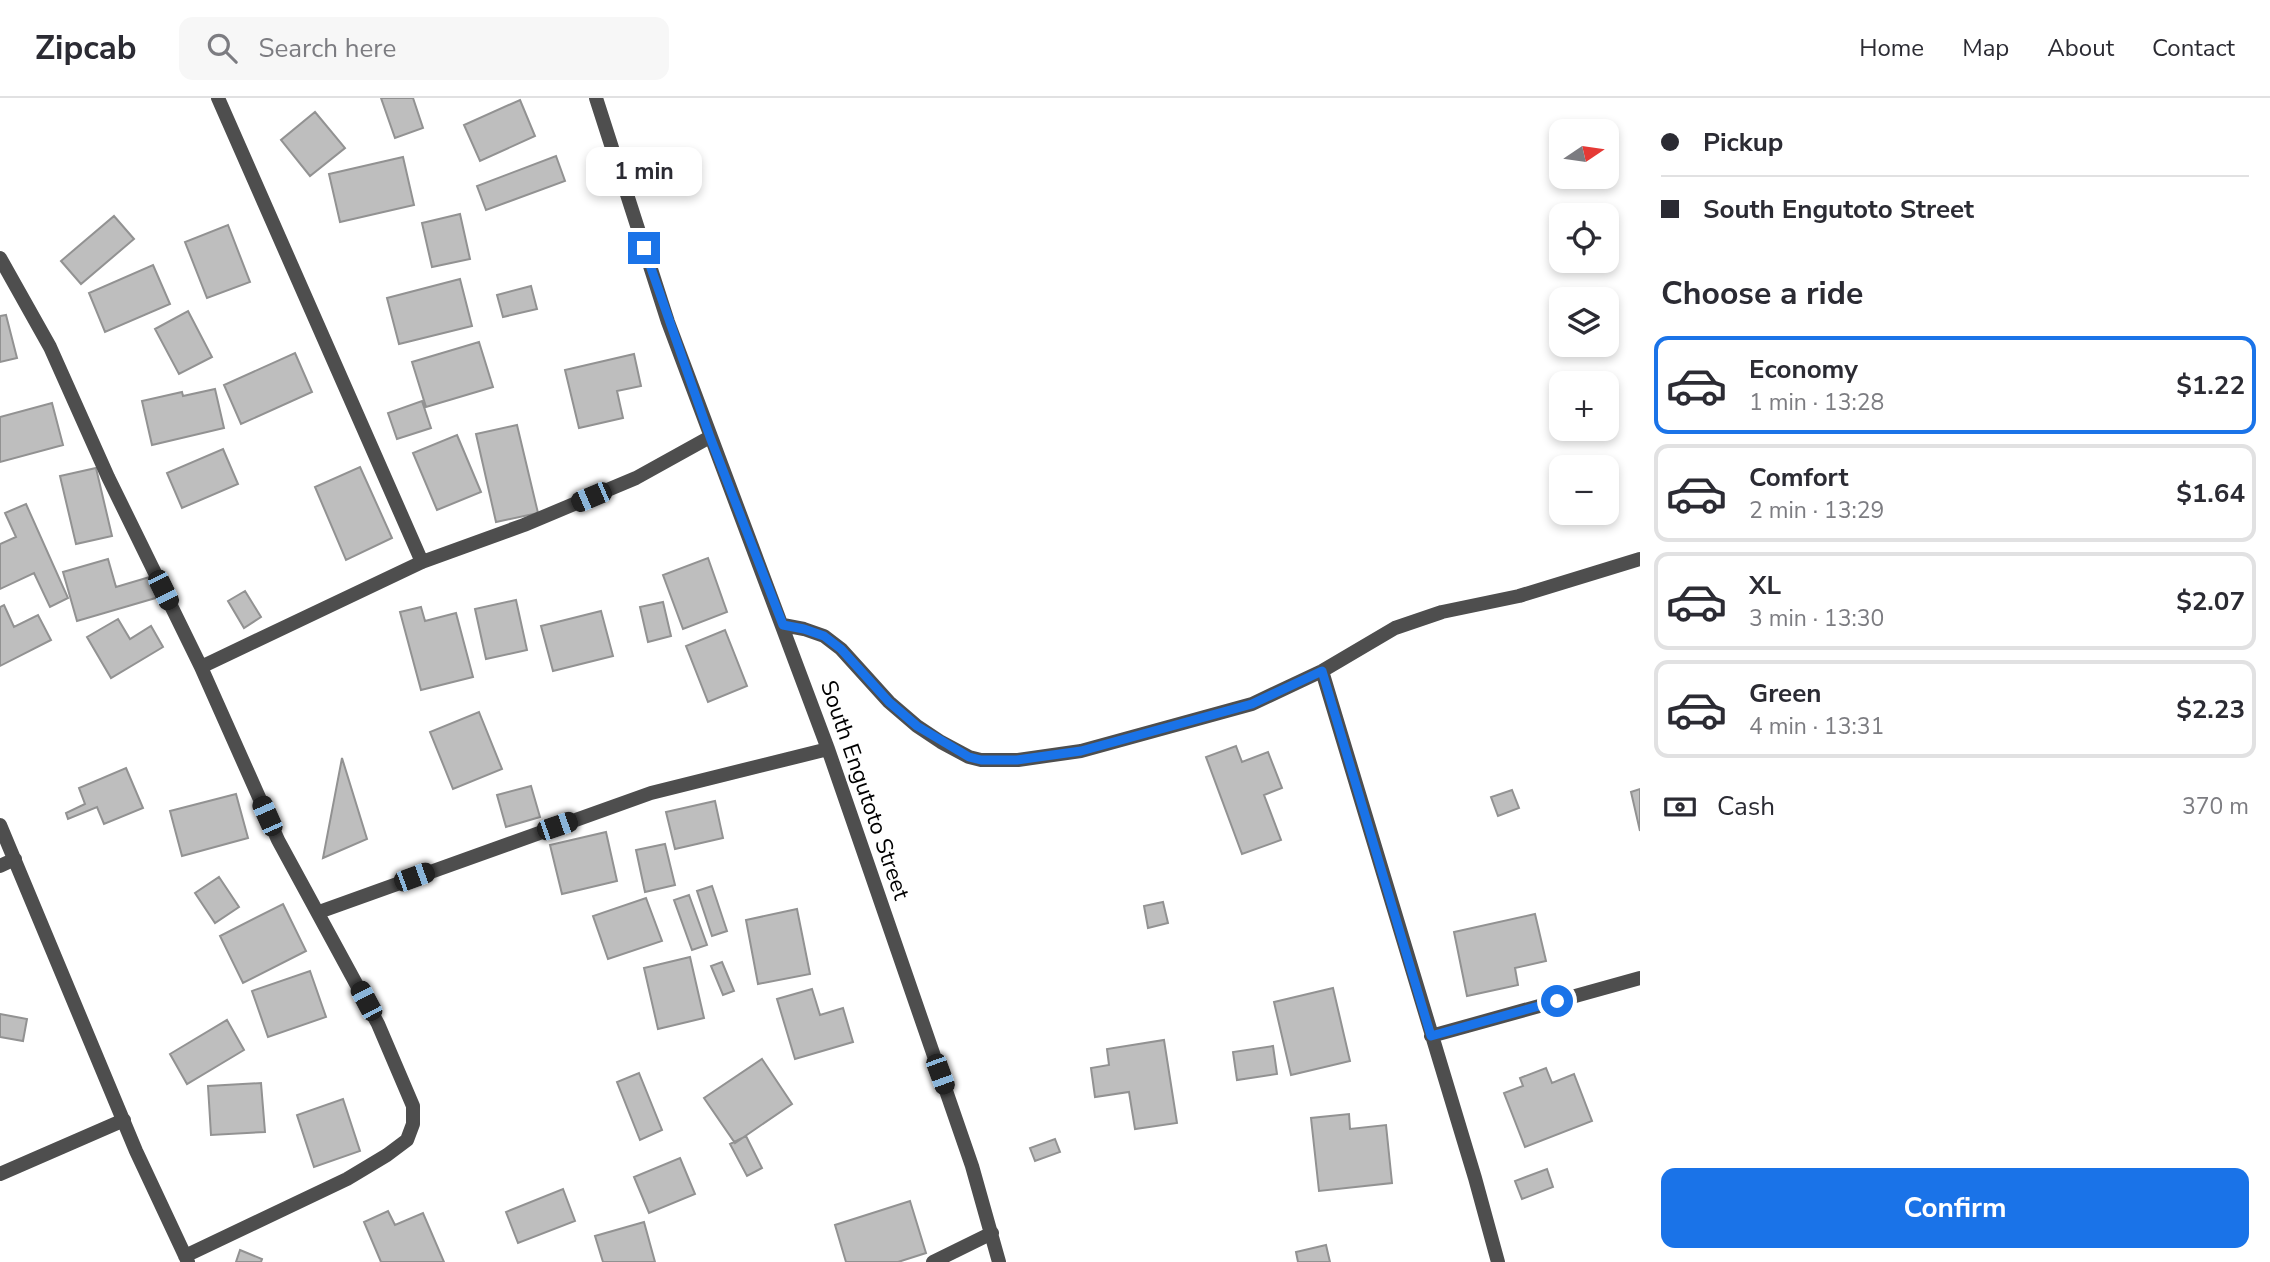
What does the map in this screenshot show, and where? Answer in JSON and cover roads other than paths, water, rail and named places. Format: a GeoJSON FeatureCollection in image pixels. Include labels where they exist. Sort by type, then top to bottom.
{"type":"FeatureCollection","features":[{"type":"Feature","properties":{"kind":"street"},"geometry":{"type":"LineString","coordinates":[[218,98],[422,562]]}},
{"type":"Feature","properties":{"kind":"street","name":"South Engutoto Street"},"geometry":{"type":"LineString","coordinates":[[596,98],[668,322],[828,750],[972,1166],[999,1262]]}},
{"type":"Feature","properties":{"kind":"street"},"geometry":{"type":"LineString","coordinates":[[0,258],[50,347],[108,477],[201,667],[278,840],[378,1024],[413,1106],[413,1124],[407,1140],[347,1179],[186,1259],[124,1120],[0,825]]}},
{"type":"Feature","properties":{"kind":"street"},"geometry":{"type":"LineString","coordinates":[[201,667],[422,562],[524,525],[636,478],[710,437]]}},
{"type":"Feature","properties":{"kind":"street"},"geometry":{"type":"LineString","coordinates":[[783,625],[824,636],[841,649],[889,702],[917,726],[969,757],[981,760],[1017,760],[1081,751],[1252,704],[1322,671],[1395,628],[1442,612],[1519,596],[1640,559]]}},
{"type":"Feature","properties":{"kind":"street"},"geometry":{"type":"LineString","coordinates":[[1322,671],[1498,1262]]}},
{"type":"Feature","properties":{"kind":"street"},"geometry":{"type":"LineString","coordinates":[[318,912],[651,793],[828,750]]}},
{"type":"Feature","properties":{"kind":"street"},"geometry":{"type":"LineString","coordinates":[[0,866],[15,859]]}},
{"type":"Feature","properties":{"kind":"street"},"geometry":{"type":"LineString","coordinates":[[1431,1036],[1640,978]]}},
{"type":"Feature","properties":{"kind":"street"},"geometry":{"type":"LineString","coordinates":[[0,1174],[124,1120]]}},
{"type":"Feature","properties":{"kind":"street"},"geometry":{"type":"LineString","coordinates":[[933,1262],[992,1233]]}}]}
